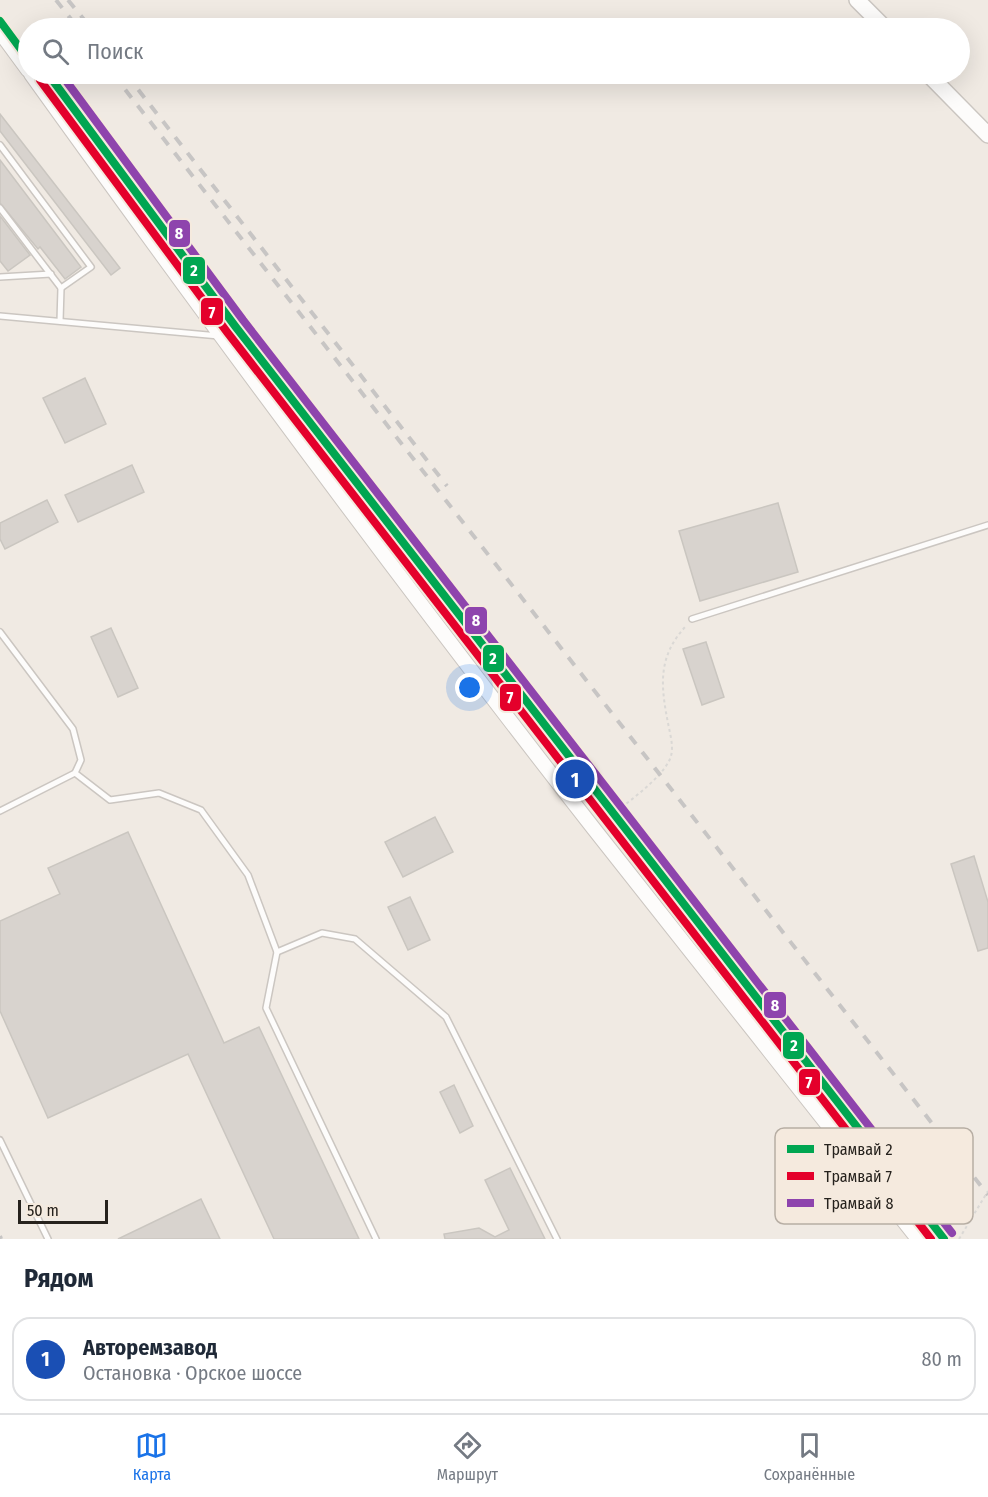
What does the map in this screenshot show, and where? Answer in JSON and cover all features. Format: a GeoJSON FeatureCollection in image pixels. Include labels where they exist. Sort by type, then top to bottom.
{"type":"FeatureCollection","features":[{"type":"Feature","properties":{"kind":"main road"},"geometry":{"type":"LineString","coordinates":[[857,0],[875,18]]}},
{"type":"Feature","properties":{"kind":"main road"},"geometry":{"type":"LineString","coordinates":[[938,84],[988,135]]}},
{"type":"Feature","properties":{"kind":"street"},"geometry":{"type":"LineString","coordinates":[[0,32],[18,56]]}},
{"type":"Feature","properties":{"kind":"street"},"geometry":{"type":"LineString","coordinates":[[39,84],[219,336],[594,829],[830,1128]]}},
{"type":"Feature","properties":{"kind":"street"},"geometry":{"type":"LineString","coordinates":[[906,1224],[918,1239]]}},
{"type":"Feature","properties":{"kind":"lane"},"geometry":{"type":"LineString","coordinates":[[0,145],[91,267],[62,288]]}},
{"type":"Feature","properties":{"kind":"lane"},"geometry":{"type":"LineString","coordinates":[[0,208],[62,288],[60,321]]}},
{"type":"Feature","properties":{"kind":"lane"},"geometry":{"type":"LineString","coordinates":[[1,276],[51,274]]}},
{"type":"Feature","properties":{"kind":"lane"},"geometry":{"type":"LineString","coordinates":[[0,316],[219,336]]}},
{"type":"Feature","properties":{"kind":"lane"},"geometry":{"type":"LineString","coordinates":[[692,620],[988,525]]}},
{"type":"Feature","properties":{"kind":"lane"},"geometry":{"type":"LineString","coordinates":[[0,632],[73,729],[81,760],[75,773],[0,811]]}},
{"type":"Feature","properties":{"kind":"lane"},"geometry":{"type":"LineString","coordinates":[[75,773],[110,800],[159,793],[201,810],[248,875],[277,952],[266,1008],[376,1239]]}},
{"type":"Feature","properties":{"kind":"lane"},"geometry":{"type":"LineString","coordinates":[[277,952],[322,933],[355,939],[446,1017],[556,1239]]}},
{"type":"Feature","properties":{"kind":"lane"},"geometry":{"type":"LineString","coordinates":[[0,1140],[48,1239]]}},
{"type":"Feature","properties":{"kind":"path"},"geometry":{"type":"LineString","coordinates":[[594,829],[640,792],[670,759],[672,746],[661,687],[668,654],[677,635],[692,620]]}},
{"type":"Feature","properties":{"kind":"path"},"geometry":{"type":"LineString","coordinates":[[973,1216],[988,1191]]}},
{"type":"Feature","properties":{"kind":"path"},"geometry":{"type":"LineString","coordinates":[[959,1239],[968,1224]]}},
{"type":"Feature","properties":{"kind":"building"},"geometry":{"type":"Polygon","coordinates":[[[0,114],[120,268],[111,275],[0,131],[0,114]]]}},
{"type":"Feature","properties":{"kind":"building"},"geometry":{"type":"Polygon","coordinates":[[[0,160],[81,267],[65,279],[0,203],[0,160]]]}},
{"type":"Feature","properties":{"kind":"building"},"geometry":{"type":"Polygon","coordinates":[[[0,216],[30,255],[8,271],[0,261],[0,216]]]}},
{"type":"Feature","properties":{"kind":"building"},"geometry":{"type":"Polygon","coordinates":[[[85,378],[106,424],[65,443],[43,398],[85,378]]]}},
{"type":"Feature","properties":{"kind":"building"},"geometry":{"type":"Polygon","coordinates":[[[132,465],[144,492],[78,522],[65,495],[132,465]]]}},
{"type":"Feature","properties":{"kind":"building"},"geometry":{"type":"Polygon","coordinates":[[[47,500],[58,522],[5,549],[0,539],[0,523],[47,500]]]}},
{"type":"Feature","properties":{"kind":"building"},"geometry":{"type":"Polygon","coordinates":[[[778,503],[798,572],[700,601],[679,531],[778,503]]]}},
{"type":"Feature","properties":{"kind":"building"},"geometry":{"type":"Polygon","coordinates":[[[111,628],[138,688],[118,697],[91,637],[111,628]]]}},
{"type":"Feature","properties":{"kind":"building"},"geometry":{"type":"Polygon","coordinates":[[[706,642],[724,697],[702,705],[683,649],[706,642]]]}},
{"type":"Feature","properties":{"kind":"building"},"geometry":{"type":"Polygon","coordinates":[[[435,817],[453,852],[403,877],[385,842],[435,817]]]}},
{"type":"Feature","properties":{"kind":"building"},"geometry":{"type":"Polygon","coordinates":[[[128,832],[224,1043],[259,1027],[359,1239],[274,1239],[188,1054],[48,1118],[0,1011],[0,921],[60,894],[48,868],[128,832]]]}},
{"type":"Feature","properties":{"kind":"building"},"geometry":{"type":"Polygon","coordinates":[[[974,856],[988,902],[988,948],[978,951],[951,864],[974,856]]]}},
{"type":"Feature","properties":{"kind":"building"},"geometry":{"type":"Polygon","coordinates":[[[410,897],[430,940],[408,950],[388,907],[410,897]]]}},
{"type":"Feature","properties":{"kind":"building"},"geometry":{"type":"Polygon","coordinates":[[[454,1085],[473,1126],[460,1133],[440,1092],[454,1085]]]}},
{"type":"Feature","properties":{"kind":"building"},"geometry":{"type":"Polygon","coordinates":[[[510,1168],[545,1239],[445,1239],[444,1234],[479,1228],[495,1237],[509,1230],[485,1180],[510,1168]]]}},
{"type":"Feature","properties":{"kind":"building"},"geometry":{"type":"Polygon","coordinates":[[[201,1199],[220,1239],[118,1239],[201,1199]]]}},
{"type":"Feature","properties":{"kind":"railway"},"geometry":{"type":"LineString","coordinates":[[56,0],[70,18]]}},
{"type":"Feature","properties":{"kind":"railway"},"geometry":{"type":"LineString","coordinates":[[68,0],[83,18]]}},
{"type":"Feature","properties":{"kind":"railway"},"geometry":{"type":"LineString","coordinates":[[121,84],[936,1128]]}},
{"type":"Feature","properties":{"kind":"railway"},"geometry":{"type":"LineString","coordinates":[[134,84],[447,486]]}},
{"type":"Feature","properties":{"kind":"railway"},"geometry":{"type":"LineString","coordinates":[[973,1176],[988,1195]]}},
{"type":"Feature","properties":{"kind":"tram line","name":"2"},"geometry":{"type":"LineString","coordinates":[[0,21],[18,45]]}},
{"type":"Feature","properties":{"kind":"tram line","name":"7"},"geometry":{"type":"LineString","coordinates":[[43,84],[227,332],[845,1128]]}},
{"type":"Feature","properties":{"kind":"tram line","name":"2"},"geometry":{"type":"LineString","coordinates":[[55,84],[235,326],[858,1128]]}},
{"type":"Feature","properties":{"kind":"tram line","name":"8"},"geometry":{"type":"LineString","coordinates":[[68,84],[243,320],[870,1128]]}},
{"type":"Feature","properties":{"kind":"tram line","name":"7"},"geometry":{"type":"LineString","coordinates":[[919,1224],[931,1239]]}},
{"type":"Feature","properties":{"kind":"tram line","name":"2"},"geometry":{"type":"LineString","coordinates":[[932,1224],[944,1239]]}},
{"type":"Feature","properties":{"kind":"tram line","name":"8"},"geometry":{"type":"LineString","coordinates":[[945,1224],[952,1233]]}},
{"type":"Feature","properties":{"kind":"place","name":"Авторемзавод"},"geometry":{"type":"Point","coordinates":[575,779]}}]}
